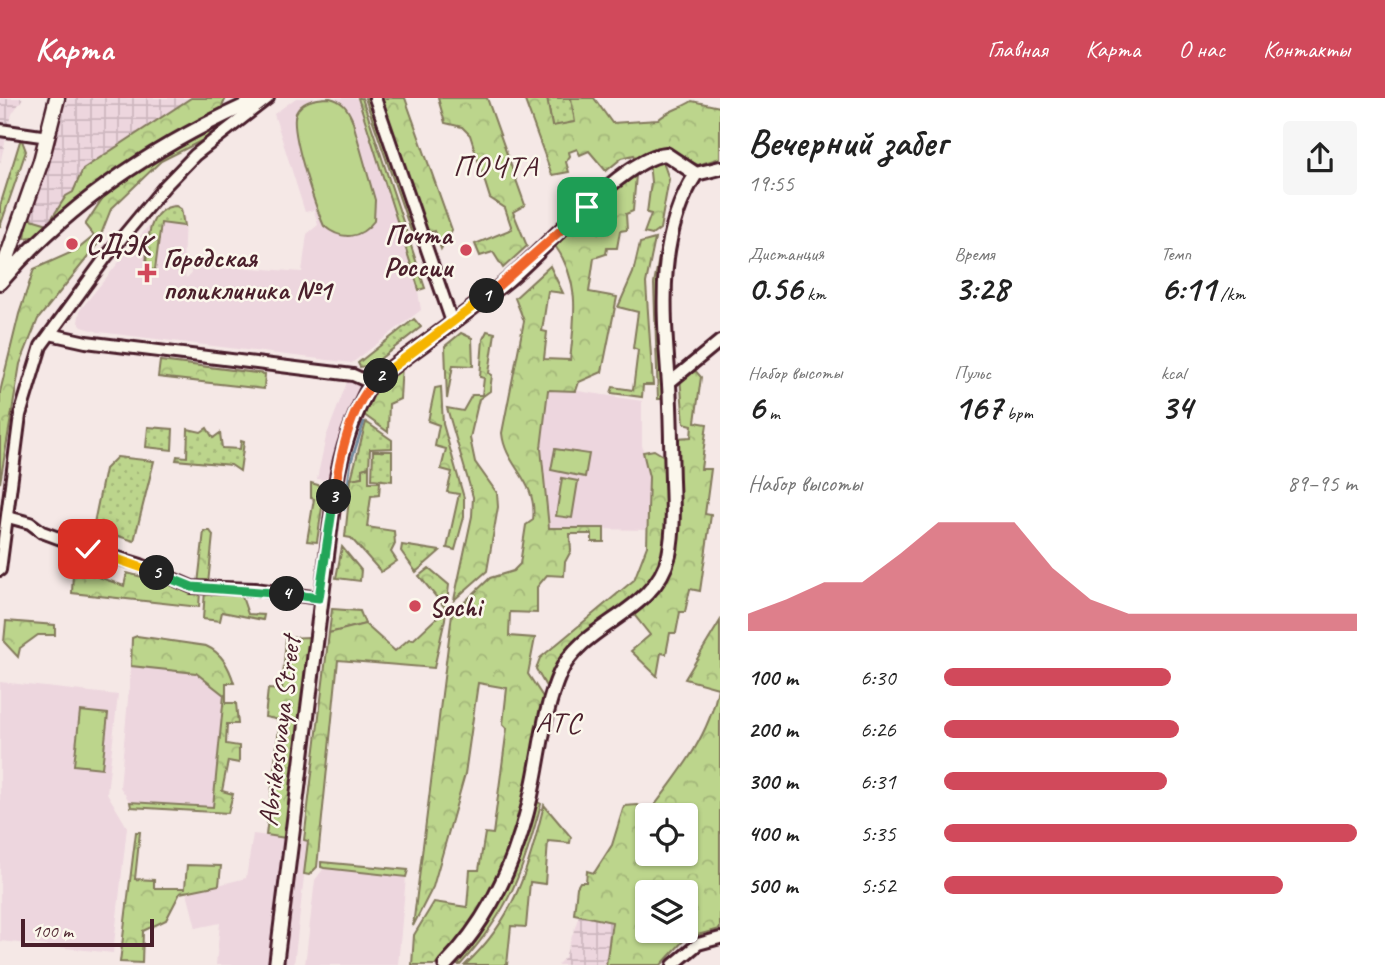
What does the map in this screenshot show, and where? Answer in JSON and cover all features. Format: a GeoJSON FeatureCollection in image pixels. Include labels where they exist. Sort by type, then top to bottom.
{"type":"FeatureCollection","features":[{"type":"Feature","properties":{"kind":"main road"},"geometry":{"type":"LineString","coordinates":[[0,278],[48,137],[57,98]]}},
{"type":"Feature","properties":{"kind":"street"},"geometry":{"type":"LineString","coordinates":[[0,283],[27,254],[116,177],[201,124],[262,98]]}},
{"type":"Feature","properties":{"kind":"street"},"geometry":{"type":"LineString","coordinates":[[0,570],[20,415],[41,346],[106,257],[165,186],[195,155],[268,98]]}},
{"type":"Feature","properties":{"kind":"street"},"geometry":{"type":"LineString","coordinates":[[376,98],[452,322]]}},
{"type":"Feature","properties":{"kind":"street"},"geometry":{"type":"LineString","coordinates":[[0,130],[48,137]]}},
{"type":"Feature","properties":{"kind":"street","name":"Abrikosovaya Street"},"geometry":{"type":"LineString","coordinates":[[276,965],[319,598],[340,460],[356,413],[371,383],[508,280],[606,189],[646,159],[666,154],[696,174]]}},
{"type":"Feature","properties":{"kind":"street"},"geometry":{"type":"LineString","coordinates":[[445,965],[476,929],[503,882],[531,798],[550,700],[560,673],[579,646],[641,600],[659,579],[668,556],[673,517],[669,383],[663,329],[664,283],[675,211],[696,174],[720,169]]}},
{"type":"Feature","properties":{"kind":"street"},"geometry":{"type":"LineString","coordinates":[[50,334],[86,342],[353,375],[371,383]]}},
{"type":"Feature","properties":{"kind":"street"},"geometry":{"type":"LineString","coordinates":[[669,383],[720,341]]}},
{"type":"Feature","properties":{"kind":"street"},"geometry":{"type":"LineString","coordinates":[[8,517],[30,523],[42,532],[88,549],[141,565],[192,587],[255,589],[319,598]]}},
{"type":"Feature","properties":{"kind":"street"},"geometry":{"type":"LineString","coordinates":[[673,965],[698,944],[720,939]]}},
{"type":"Feature","properties":{"kind":"shaded area"},"geometry":{"type":"Polygon","coordinates":[[[0,98],[23,98],[12,114],[0,163],[0,98]]]}},
{"type":"Feature","properties":{"kind":"shaded area"},"geometry":{"type":"Polygon","coordinates":[[[68,98],[191,98],[83,169],[73,193],[66,196],[48,224],[28,218],[68,98]]]}},
{"type":"Feature","properties":{"kind":"shaded area"},"geometry":{"type":"Polygon","coordinates":[[[296,98],[357,98],[418,291],[421,310],[352,363],[99,332],[82,327],[78,322],[80,310],[145,230],[172,203],[182,208],[185,218],[183,265],[186,278],[191,275],[190,263],[302,272],[307,234],[318,225],[314,210],[305,212],[274,114],[296,98]]]}},
{"type":"Feature","properties":{"kind":"shaded area"},"geometry":{"type":"Polygon","coordinates":[[[349,377],[367,383],[333,481],[317,479],[326,437],[349,377]]]}},
{"type":"Feature","properties":{"kind":"shaded area"},"geometry":{"type":"Polygon","coordinates":[[[559,388],[642,401],[642,445],[649,477],[646,530],[549,528],[541,448],[548,390],[559,388]]]}},
{"type":"Feature","properties":{"kind":"shaded area"},"geometry":{"type":"Polygon","coordinates":[[[131,666],[196,673],[224,695],[213,807],[130,802],[120,787],[131,666]]]}},
{"type":"Feature","properties":{"kind":"shaded area"},"geometry":{"type":"Polygon","coordinates":[[[0,682],[118,695],[107,793],[127,827],[113,953],[0,941],[0,682]]]}},
{"type":"Feature","properties":{"kind":"shaded area"},"geometry":{"type":"Polygon","coordinates":[[[253,834],[308,841],[294,965],[216,965],[220,923],[196,928],[187,893],[246,878],[253,834]]]}},
{"type":"Feature","properties":{"kind":"shaded area"},"geometry":{"type":"Polygon","coordinates":[[[324,868],[406,877],[398,965],[305,965],[315,880],[324,868]]]}},
{"type":"Feature","properties":{"kind":"shaded area"},"geometry":{"type":"Polygon","coordinates":[[[579,915],[612,922],[606,965],[557,965],[565,957],[579,915]]]}},
{"type":"Feature","properties":{"kind":"green space"},"geometry":{"type":"Polygon","coordinates":[[[191,98],[226,98],[207,138],[161,161],[111,209],[96,247],[38,319],[20,364],[0,483],[0,392],[19,314],[34,269],[77,250],[94,236],[85,225],[102,199],[94,189],[54,227],[35,237],[25,238],[28,218],[48,224],[66,196],[73,192],[83,169],[191,98]]]}},
{"type":"Feature","properties":{"kind":"green space"},"geometry":{"type":"Polygon","coordinates":[[[330,98],[344,105],[352,119],[375,200],[374,221],[363,231],[350,236],[337,234],[324,226],[304,169],[296,135],[296,113],[302,105],[330,98]]]}},
{"type":"Feature","properties":{"kind":"green space"},"geometry":{"type":"Polygon","coordinates":[[[358,98],[362,98],[425,288],[419,290],[358,98]]]}},
{"type":"Feature","properties":{"kind":"green space"},"geometry":{"type":"Polygon","coordinates":[[[365,98],[373,98],[420,238],[414,240],[365,98]]]}},
{"type":"Feature","properties":{"kind":"green space"},"geometry":{"type":"Polygon","coordinates":[[[381,98],[405,98],[452,230],[441,249],[435,231],[426,234],[381,98]]]}},
{"type":"Feature","properties":{"kind":"green space"},"geometry":{"type":"Polygon","coordinates":[[[438,98],[487,98],[525,205],[513,212],[527,246],[503,268],[493,252],[480,256],[475,244],[512,229],[505,208],[490,198],[470,135],[462,127],[445,123],[438,98]]]}},
{"type":"Feature","properties":{"kind":"green space"},"geometry":{"type":"Polygon","coordinates":[[[524,98],[547,98],[552,126],[575,122],[571,98],[594,98],[612,123],[658,120],[692,101],[720,107],[720,158],[698,165],[663,147],[647,151],[636,158],[634,155],[622,158],[606,171],[589,151],[580,155],[577,149],[569,152],[570,156],[566,162],[569,172],[552,175],[524,98]]]}},
{"type":"Feature","properties":{"kind":"green space"},"geometry":{"type":"Polygon","coordinates":[[[547,98],[571,98],[575,122],[552,127],[547,98]]]}},
{"type":"Feature","properties":{"kind":"green space"},"geometry":{"type":"Polygon","coordinates":[[[21,138],[26,151],[0,227],[0,206],[21,138]]]}},
{"type":"Feature","properties":{"kind":"green space"},"geometry":{"type":"Polygon","coordinates":[[[663,162],[669,179],[660,229],[652,235],[644,233],[651,214],[647,213],[651,182],[649,163],[663,162]]]}},
{"type":"Feature","properties":{"kind":"green space"},"geometry":{"type":"Polygon","coordinates":[[[630,173],[636,175],[633,211],[626,214],[627,230],[620,231],[617,248],[607,248],[606,254],[594,258],[589,292],[617,297],[602,372],[579,382],[576,391],[548,390],[541,448],[549,528],[604,528],[604,542],[592,542],[592,534],[570,534],[571,551],[565,562],[564,576],[547,575],[537,587],[537,613],[510,612],[509,636],[535,638],[528,674],[543,697],[516,827],[499,877],[470,924],[435,965],[412,965],[414,935],[434,902],[467,907],[470,870],[479,870],[485,833],[493,834],[507,728],[503,724],[507,688],[478,683],[465,774],[433,887],[413,926],[452,614],[490,578],[513,571],[520,564],[526,525],[533,520],[531,494],[504,445],[502,433],[524,321],[515,298],[550,266],[563,293],[548,291],[542,331],[547,332],[544,359],[570,360],[574,300],[569,272],[554,244],[630,173]]]}},
{"type":"Feature","properties":{"kind":"green space"},"geometry":{"type":"Polygon","coordinates":[[[176,206],[181,209],[184,226],[161,223],[155,270],[146,269],[148,240],[154,221],[166,208],[176,206]]]}},
{"type":"Feature","properties":{"kind":"green space"},"geometry":{"type":"Polygon","coordinates":[[[655,239],[646,283],[653,385],[643,385],[642,397],[611,393],[613,387],[633,390],[638,350],[633,348],[638,312],[618,307],[633,273],[640,243],[655,239]]]}},
{"type":"Feature","properties":{"kind":"green space"},"geometry":{"type":"Polygon","coordinates":[[[661,247],[667,248],[661,305],[664,399],[658,399],[654,284],[661,247]]]}},
{"type":"Feature","properties":{"kind":"green space"},"geometry":{"type":"Polygon","coordinates":[[[414,319],[421,327],[372,365],[360,367],[358,363],[414,319]]]}},
{"type":"Feature","properties":{"kind":"green space"},"geometry":{"type":"Polygon","coordinates":[[[487,331],[495,333],[489,373],[492,375],[490,391],[479,399],[470,438],[475,462],[497,493],[498,507],[487,571],[454,600],[472,516],[473,497],[447,408],[463,411],[472,395],[482,395],[484,378],[480,377],[483,339],[487,331]]]}},
{"type":"Feature","properties":{"kind":"green space"},"geometry":{"type":"Polygon","coordinates":[[[461,333],[472,338],[473,366],[453,365],[447,399],[445,346],[461,333]]]}},
{"type":"Feature","properties":{"kind":"green space"},"geometry":{"type":"Polygon","coordinates":[[[160,361],[265,374],[264,389],[158,377],[160,361]]]}},
{"type":"Feature","properties":{"kind":"green space"},"geometry":{"type":"Polygon","coordinates":[[[402,364],[400,399],[389,404],[388,432],[360,412],[375,386],[402,364]]]}},
{"type":"Feature","properties":{"kind":"green space"},"geometry":{"type":"Polygon","coordinates":[[[692,367],[701,377],[695,422],[707,424],[701,469],[711,469],[705,514],[711,515],[700,591],[690,589],[685,612],[680,612],[676,633],[670,633],[666,654],[661,653],[657,676],[631,651],[650,635],[632,612],[665,579],[676,438],[691,437],[692,425],[684,423],[680,377],[692,367]]]}},
{"type":"Feature","properties":{"kind":"green space"},"geometry":{"type":"Polygon","coordinates":[[[441,387],[443,424],[464,498],[464,517],[455,550],[447,548],[459,494],[447,492],[452,472],[441,469],[446,449],[435,446],[439,425],[428,421],[435,388],[441,387]]]}},
{"type":"Feature","properties":{"kind":"green space"},"geometry":{"type":"Polygon","coordinates":[[[366,422],[392,440],[392,448],[370,449],[369,467],[362,469],[362,477],[351,479],[366,422]]]}},
{"type":"Feature","properties":{"kind":"green space"},"geometry":{"type":"Polygon","coordinates":[[[148,427],[173,429],[172,450],[146,447],[148,427]]]}},
{"type":"Feature","properties":{"kind":"green space"},"geometry":{"type":"Polygon","coordinates":[[[207,428],[213,438],[220,433],[222,448],[240,449],[241,441],[244,442],[240,471],[231,465],[176,460],[177,456],[187,457],[188,429],[201,432],[207,428]]]}},
{"type":"Feature","properties":{"kind":"green space"},"geometry":{"type":"Polygon","coordinates":[[[555,449],[589,454],[585,477],[551,470],[555,449]]]}},
{"type":"Feature","properties":{"kind":"green space"},"geometry":{"type":"Polygon","coordinates":[[[654,450],[667,458],[668,494],[666,542],[656,571],[646,586],[633,598],[589,630],[563,655],[548,690],[536,669],[540,658],[634,580],[647,546],[649,477],[643,452],[654,450]]]}},
{"type":"Feature","properties":{"kind":"green space"},"geometry":{"type":"Polygon","coordinates":[[[373,451],[392,451],[392,481],[372,479],[373,451]]]}},
{"type":"Feature","properties":{"kind":"green space"},"geometry":{"type":"Polygon","coordinates":[[[117,457],[154,461],[134,541],[93,528],[105,469],[117,457]]]}},
{"type":"Feature","properties":{"kind":"green space"},"geometry":{"type":"Polygon","coordinates":[[[369,467],[369,482],[380,482],[379,495],[371,496],[367,527],[394,531],[395,544],[391,552],[397,561],[381,572],[351,538],[345,537],[351,479],[362,477],[362,469],[369,467]]]}},
{"type":"Feature","properties":{"kind":"green space"},"geometry":{"type":"Polygon","coordinates":[[[562,478],[578,481],[572,518],[556,516],[562,478]]]}},
{"type":"Feature","properties":{"kind":"green space"},"geometry":{"type":"Polygon","coordinates":[[[311,483],[325,487],[317,542],[307,541],[314,499],[311,498],[311,483]]]}},
{"type":"Feature","properties":{"kind":"green space"},"geometry":{"type":"Polygon","coordinates":[[[204,531],[210,531],[213,535],[208,584],[198,584],[204,531]]]}},
{"type":"Feature","properties":{"kind":"green space"},"geometry":{"type":"Polygon","coordinates":[[[402,545],[440,551],[416,572],[401,551],[402,545]]]}},
{"type":"Feature","properties":{"kind":"green space"},"geometry":{"type":"Polygon","coordinates":[[[342,547],[361,570],[360,581],[336,578],[342,547]]]}},
{"type":"Feature","properties":{"kind":"green space"},"geometry":{"type":"Polygon","coordinates":[[[429,568],[449,585],[445,619],[434,668],[338,660],[317,867],[309,875],[304,874],[308,841],[304,840],[329,633],[365,624],[395,651],[409,639],[413,640],[446,609],[419,576],[429,568]]]}},
{"type":"Feature","properties":{"kind":"green space"},"geometry":{"type":"Polygon","coordinates":[[[73,572],[96,576],[124,586],[127,573],[200,592],[199,607],[72,593],[73,572]]]}},
{"type":"Feature","properties":{"kind":"green space"},"geometry":{"type":"Polygon","coordinates":[[[205,590],[240,591],[248,614],[264,615],[263,620],[222,612],[220,621],[203,619],[205,590]]]}},
{"type":"Feature","properties":{"kind":"green space"},"geometry":{"type":"Polygon","coordinates":[[[332,609],[360,611],[365,624],[329,633],[332,609]]]}},
{"type":"Feature","properties":{"kind":"green space"},"geometry":{"type":"Polygon","coordinates":[[[6,621],[55,625],[55,635],[38,635],[20,648],[18,657],[4,642],[6,621]]]}},
{"type":"Feature","properties":{"kind":"green space"},"geometry":{"type":"Polygon","coordinates":[[[720,621],[720,929],[698,935],[698,880],[635,880],[635,943],[681,943],[661,965],[606,965],[612,922],[574,914],[577,887],[580,882],[586,882],[587,871],[594,873],[612,845],[624,806],[635,805],[635,866],[698,866],[698,803],[656,803],[700,739],[714,706],[718,688],[685,679],[720,621]]]}},
{"type":"Feature","properties":{"kind":"green space"},"geometry":{"type":"Polygon","coordinates":[[[137,636],[206,646],[216,652],[227,666],[234,683],[226,683],[226,703],[236,703],[238,724],[227,724],[226,744],[239,746],[239,763],[228,761],[222,791],[233,794],[228,813],[131,807],[130,802],[213,807],[224,695],[196,673],[131,666],[132,638],[137,636]]]}},
{"type":"Feature","properties":{"kind":"green space"},"geometry":{"type":"Polygon","coordinates":[[[309,637],[286,838],[266,835],[280,720],[265,717],[268,689],[282,690],[286,638],[309,637]]]}},
{"type":"Feature","properties":{"kind":"green space"},"geometry":{"type":"Polygon","coordinates":[[[80,711],[108,714],[102,768],[74,765],[80,711]]]}},
{"type":"Feature","properties":{"kind":"green space"},"geometry":{"type":"Polygon","coordinates":[[[536,801],[541,804],[527,851],[503,908],[460,965],[449,965],[486,924],[507,884],[536,801]]]}},
{"type":"Feature","properties":{"kind":"green space"},"geometry":{"type":"Polygon","coordinates":[[[544,805],[571,837],[570,843],[548,841],[545,884],[530,882],[526,927],[511,926],[507,965],[465,965],[482,948],[508,911],[525,872],[544,805]]]}},
{"type":"Feature","properties":{"kind":"green space"},"geometry":{"type":"Polygon","coordinates":[[[136,832],[140,832],[135,879],[154,880],[154,888],[185,888],[187,865],[221,866],[219,885],[180,893],[166,920],[143,931],[142,963],[120,962],[136,832]]]}},
{"type":"Feature","properties":{"kind":"green space"},"geometry":{"type":"Polygon","coordinates":[[[321,862],[408,870],[406,877],[324,868],[321,867],[321,862]]]}},
{"type":"Feature","properties":{"kind":"waterway"},"geometry":{"type":"LineString","coordinates":[[344,510],[351,462],[364,422]]}},
{"type":"Feature","properties":{"kind":"place","name":"СДЭК"},"geometry":{"type":"Point","coordinates":[72,244]}},
{"type":"Feature","properties":{"kind":"place","name":"Почта России"},"geometry":{"type":"Point","coordinates":[466,250]}},
{"type":"Feature","properties":{"kind":"place","name":"Городская поликлиника №1"},"geometry":{"type":"Point","coordinates":[147,273]}},
{"type":"Feature","properties":{"kind":"place","name":"Sochi"},"geometry":{"type":"Point","coordinates":[415,606]}},
{"type":"Feature","properties":{"kind":"district","name":"ПОЧТА"},"geometry":{"type":"Point","coordinates":[496,166]}},
{"type":"Feature","properties":{"kind":"district","name":"АТС"},"geometry":{"type":"Point","coordinates":[559,722]}},
{"type":"Feature","properties":{"kind":"route"},"geometry":{"type":"LineString","coordinates":[[88,549],[141,565],[192,587],[255,589],[319,598],[340,460],[356,413],[371,383],[508,280],[587,207]]}}]}
